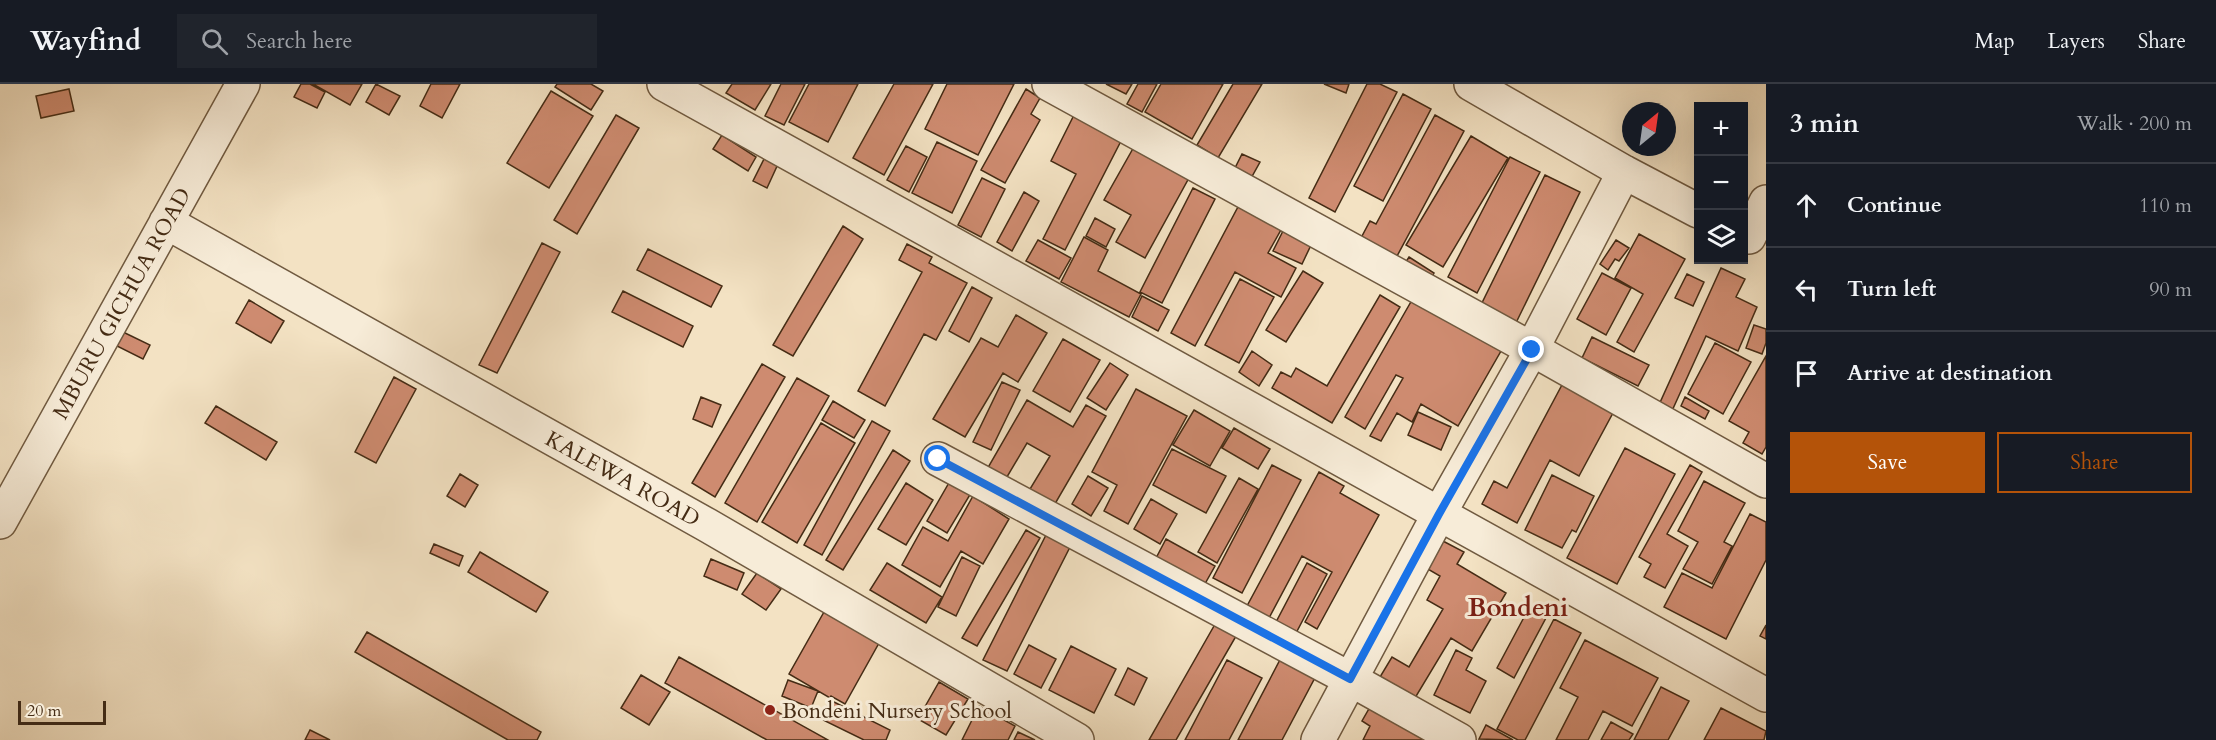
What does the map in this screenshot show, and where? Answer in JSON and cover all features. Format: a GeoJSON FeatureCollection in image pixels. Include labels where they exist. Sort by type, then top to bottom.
{"type":"FeatureCollection","features":[{"type":"Feature","properties":{"kind":"street","name":"MBURU GICHUA ROAD"},"geometry":{"type":"LineString","coordinates":[[0,522],[243,84]]}},
{"type":"Feature","properties":{"kind":"street"},"geometry":{"type":"LineString","coordinates":[[664,84],[1766,695]]}},
{"type":"Feature","properties":{"kind":"street"},"geometry":{"type":"LineString","coordinates":[[1049,84],[1766,481]]}},
{"type":"Feature","properties":{"kind":"street"},"geometry":{"type":"LineString","coordinates":[[1471,84],[1624,172],[1696,210]]}},
{"type":"Feature","properties":{"kind":"street"},"geometry":{"type":"LineString","coordinates":[[1318,740],[1439,514],[1532,350],[1624,172]]}},
{"type":"Feature","properties":{"kind":"street"},"geometry":{"type":"LineString","coordinates":[[1753,239],[1766,202]]}},
{"type":"Feature","properties":{"kind":"street","name":"KALEWA ROAD"},"geometry":{"type":"LineString","coordinates":[[166,222],[707,525],[1077,740]]}},
{"type":"Feature","properties":{"kind":"street"},"geometry":{"type":"LineString","coordinates":[[938,459],[1350,679],[1459,740]]}},
{"type":"Feature","properties":{"kind":"building"},"geometry":{"type":"Polygon","coordinates":[[[301,84],[310,84],[325,92],[317,108],[294,97],[301,84]]]}},
{"type":"Feature","properties":{"kind":"building"},"geometry":{"type":"Polygon","coordinates":[[[313,84],[362,84],[350,105],[313,84]]]}},
{"type":"Feature","properties":{"kind":"building"},"geometry":{"type":"Polygon","coordinates":[[[376,84],[400,96],[389,115],[366,102],[376,84]]]}},
{"type":"Feature","properties":{"kind":"building"},"geometry":{"type":"Polygon","coordinates":[[[431,84],[460,84],[442,118],[420,106],[431,84]]]}},
{"type":"Feature","properties":{"kind":"building"},"geometry":{"type":"Polygon","coordinates":[[[557,84],[591,84],[603,91],[591,110],[555,87],[557,84]]]}},
{"type":"Feature","properties":{"kind":"building"},"geometry":{"type":"Polygon","coordinates":[[[732,84],[771,84],[755,110],[726,93],[732,84]]]}},
{"type":"Feature","properties":{"kind":"building"},"geometry":{"type":"Polygon","coordinates":[[[781,84],[805,84],[784,125],[765,116],[781,84]]]}},
{"type":"Feature","properties":{"kind":"building"},"geometry":{"type":"Polygon","coordinates":[[[809,84],[858,84],[828,142],[789,122],[809,84]]]}},
{"type":"Feature","properties":{"kind":"building"},"geometry":{"type":"Polygon","coordinates":[[[894,84],[933,84],[884,175],[853,158],[894,84]]]}},
{"type":"Feature","properties":{"kind":"building"},"geometry":{"type":"Polygon","coordinates":[[[947,84],[1014,84],[978,155],[925,129],[947,84]]]}},
{"type":"Feature","properties":{"kind":"building"},"geometry":{"type":"Polygon","coordinates":[[[1106,84],[1132,84],[1126,94],[1106,84]]]}},
{"type":"Feature","properties":{"kind":"building"},"geometry":{"type":"Polygon","coordinates":[[[1138,84],[1157,84],[1142,112],[1127,104],[1138,84]]]}},
{"type":"Feature","properties":{"kind":"building"},"geometry":{"type":"Polygon","coordinates":[[[1161,84],[1223,84],[1192,139],[1145,112],[1161,84]]]}},
{"type":"Feature","properties":{"kind":"building"},"geometry":{"type":"Polygon","coordinates":[[[1233,84],[1262,84],[1218,158],[1197,145],[1233,84]]]}},
{"type":"Feature","properties":{"kind":"building"},"geometry":{"type":"Polygon","coordinates":[[[1324,84],[1349,84],[1346,93],[1324,84]]]}},
{"type":"Feature","properties":{"kind":"building"},"geometry":{"type":"Polygon","coordinates":[[[1367,84],[1380,84],[1397,92],[1335,212],[1309,198],[1367,84]]]}},
{"type":"Feature","properties":{"kind":"building"},"geometry":{"type":"Polygon","coordinates":[[[69,89],[74,111],[41,118],[36,96],[69,89]]]}},
{"type":"Feature","properties":{"kind":"building"},"geometry":{"type":"Polygon","coordinates":[[[1026,89],[1040,98],[1031,114],[1040,120],[1005,183],[981,170],[1026,89]]]}},
{"type":"Feature","properties":{"kind":"building"},"geometry":{"type":"Polygon","coordinates":[[[551,91],[593,116],[549,188],[507,163],[551,91]]]}},
{"type":"Feature","properties":{"kind":"building"},"geometry":{"type":"Polygon","coordinates":[[[1403,94],[1431,109],[1383,201],[1354,186],[1403,94]]]}},
{"type":"Feature","properties":{"kind":"building"},"geometry":{"type":"Polygon","coordinates":[[[616,115],[639,128],[577,234],[554,220],[616,115]]]}},
{"type":"Feature","properties":{"kind":"building"},"geometry":{"type":"Polygon","coordinates":[[[1074,115],[1122,139],[1065,250],[1043,239],[1076,174],[1051,161],[1074,115]]]}},
{"type":"Feature","properties":{"kind":"building"},"geometry":{"type":"Polygon","coordinates":[[[1435,115],[1464,131],[1396,258],[1361,238],[1370,221],[1376,224],[1435,115]]]}},
{"type":"Feature","properties":{"kind":"building"},"geometry":{"type":"Polygon","coordinates":[[[722,135],[756,157],[748,171],[713,149],[722,135]]]}},
{"type":"Feature","properties":{"kind":"building"},"geometry":{"type":"Polygon","coordinates":[[[1471,136],[1508,158],[1443,267],[1406,245],[1471,136]]]}},
{"type":"Feature","properties":{"kind":"building"},"geometry":{"type":"Polygon","coordinates":[[[937,142],[977,161],[952,213],[912,193],[937,142]]]}},
{"type":"Feature","properties":{"kind":"building"},"geometry":{"type":"Polygon","coordinates":[[[1135,145],[1190,176],[1145,258],[1116,242],[1131,215],[1104,200],[1135,145]]]}},
{"type":"Feature","properties":{"kind":"building"},"geometry":{"type":"Polygon","coordinates":[[[906,146],[927,157],[909,192],[887,180],[906,146]]]}},
{"type":"Feature","properties":{"kind":"building"},"geometry":{"type":"Polygon","coordinates":[[[1242,154],[1260,162],[1250,180],[1233,172],[1242,154]]]}},
{"type":"Feature","properties":{"kind":"building"},"geometry":{"type":"Polygon","coordinates":[[[765,157],[778,164],[767,188],[753,181],[765,157]]]}},
{"type":"Feature","properties":{"kind":"building"},"geometry":{"type":"Polygon","coordinates":[[[1510,157],[1540,172],[1477,293],[1448,277],[1510,157]]]}},
{"type":"Feature","properties":{"kind":"building"},"geometry":{"type":"Polygon","coordinates":[[[1545,175],[1580,192],[1511,333],[1476,315],[1545,175]]]}},
{"type":"Feature","properties":{"kind":"building"},"geometry":{"type":"Polygon","coordinates":[[[982,178],[1005,189],[981,237],[958,225],[982,178]]]}},
{"type":"Feature","properties":{"kind":"building"},"geometry":{"type":"Polygon","coordinates":[[[1193,188],[1215,199],[1162,303],[1140,292],[1193,188]]]}},
{"type":"Feature","properties":{"kind":"building"},"geometry":{"type":"Polygon","coordinates":[[[1024,192],[1039,201],[1012,251],[997,242],[1024,192]]]}},
{"type":"Feature","properties":{"kind":"building"},"geometry":{"type":"Polygon","coordinates":[[[1239,205],[1282,228],[1268,253],[1296,268],[1281,297],[1235,272],[1195,346],[1171,333],[1239,205]]]}},
{"type":"Feature","properties":{"kind":"building"},"geometry":{"type":"Polygon","coordinates":[[[1095,218],[1115,229],[1106,247],[1086,236],[1095,218]]]}},
{"type":"Feature","properties":{"kind":"building"},"geometry":{"type":"Polygon","coordinates":[[[843,226],[863,239],[793,356],[773,345],[843,226]]]}},
{"type":"Feature","properties":{"kind":"building"},"geometry":{"type":"Polygon","coordinates":[[[1284,229],[1312,243],[1302,264],[1273,251],[1284,229]]]}},
{"type":"Feature","properties":{"kind":"building"},"geometry":{"type":"Polygon","coordinates":[[[1639,234],[1685,259],[1634,352],[1617,342],[1643,294],[1615,278],[1639,234]]]}},
{"type":"Feature","properties":{"kind":"building"},"geometry":{"type":"Polygon","coordinates":[[[1084,237],[1108,250],[1098,271],[1141,294],[1129,317],[1061,282],[1084,237]]]}},
{"type":"Feature","properties":{"kind":"building"},"geometry":{"type":"Polygon","coordinates":[[[1038,240],[1071,258],[1059,279],[1026,261],[1038,240]]]}},
{"type":"Feature","properties":{"kind":"building"},"geometry":{"type":"Polygon","coordinates":[[[1616,240],[1629,248],[1619,261],[1615,259],[1608,270],[1600,264],[1616,240]]]}},
{"type":"Feature","properties":{"kind":"building"},"geometry":{"type":"Polygon","coordinates":[[[542,243],[560,252],[497,373],[479,365],[542,243]]]}},
{"type":"Feature","properties":{"kind":"building"},"geometry":{"type":"Polygon","coordinates":[[[907,244],[932,257],[929,263],[967,283],[936,340],[924,334],[885,406],[858,391],[922,272],[899,260],[907,244]]]}},
{"type":"Feature","properties":{"kind":"building"},"geometry":{"type":"Polygon","coordinates":[[[648,249],[722,286],[711,307],[637,270],[648,249]]]}},
{"type":"Feature","properties":{"kind":"building"},"geometry":{"type":"Polygon","coordinates":[[[1409,257],[1434,273],[1428,284],[1402,268],[1409,257]]]}},
{"type":"Feature","properties":{"kind":"building"},"geometry":{"type":"Polygon","coordinates":[[[1721,268],[1745,279],[1736,297],[1757,307],[1738,351],[1706,336],[1671,413],[1658,407],[1721,268]]]}},
{"type":"Feature","properties":{"kind":"building"},"geometry":{"type":"Polygon","coordinates":[[[1303,271],[1323,283],[1286,342],[1266,330],[1303,271]]]}},
{"type":"Feature","properties":{"kind":"building"},"geometry":{"type":"Polygon","coordinates":[[[1602,273],[1631,288],[1606,335],[1577,319],[1602,273]]]}},
{"type":"Feature","properties":{"kind":"building"},"geometry":{"type":"Polygon","coordinates":[[[1687,274],[1704,282],[1693,306],[1675,298],[1687,274]]]}},
{"type":"Feature","properties":{"kind":"building"},"geometry":{"type":"Polygon","coordinates":[[[1240,279],[1274,297],[1239,363],[1205,345],[1240,279]]]}},
{"type":"Feature","properties":{"kind":"building"},"geometry":{"type":"Polygon","coordinates":[[[972,287],[992,298],[969,342],[949,331],[972,287]]]}},
{"type":"Feature","properties":{"kind":"building"},"geometry":{"type":"Polygon","coordinates":[[[623,291],[693,326],[683,347],[612,312],[623,291]]]}},
{"type":"Feature","properties":{"kind":"building"},"geometry":{"type":"Polygon","coordinates":[[[1380,295],[1400,307],[1332,423],[1272,388],[1281,372],[1291,377],[1296,368],[1327,386],[1380,295]]]}},
{"type":"Feature","properties":{"kind":"building"},"geometry":{"type":"Polygon","coordinates":[[[1142,296],[1169,310],[1158,331],[1132,317],[1142,296]]]}},
{"type":"Feature","properties":{"kind":"building"},"geometry":{"type":"Polygon","coordinates":[[[249,300],[284,321],[271,343],[236,323],[249,300]]]}},
{"type":"Feature","properties":{"kind":"building"},"geometry":{"type":"Polygon","coordinates":[[[1412,300],[1501,351],[1458,426],[1421,404],[1412,422],[1397,413],[1381,441],[1370,436],[1403,378],[1396,375],[1365,429],[1345,417],[1412,300]]]}},
{"type":"Feature","properties":{"kind":"building"},"geometry":{"type":"Polygon","coordinates":[[[1016,315],[1047,333],[1018,382],[1003,373],[965,437],[933,419],[981,338],[998,347],[1016,315]]]}},
{"type":"Feature","properties":{"kind":"building"},"geometry":{"type":"Polygon","coordinates":[[[1754,325],[1766,329],[1766,343],[1762,354],[1746,348],[1754,325]]]}},
{"type":"Feature","properties":{"kind":"building"},"geometry":{"type":"Polygon","coordinates":[[[123,332],[150,345],[143,359],[115,345],[123,332]]]}},
{"type":"Feature","properties":{"kind":"building"},"geometry":{"type":"Polygon","coordinates":[[[1592,337],[1649,365],[1638,386],[1582,358],[1592,337]]]}},
{"type":"Feature","properties":{"kind":"building"},"geometry":{"type":"Polygon","coordinates":[[[1063,339],[1100,360],[1070,412],[1033,391],[1063,339]]]}},
{"type":"Feature","properties":{"kind":"building"},"geometry":{"type":"Polygon","coordinates":[[[1715,343],[1751,362],[1723,414],[1688,394],[1715,343]]]}},
{"type":"Feature","properties":{"kind":"building"},"geometry":{"type":"Polygon","coordinates":[[[1252,351],[1272,365],[1259,386],[1239,372],[1252,351]]]}},
{"type":"Feature","properties":{"kind":"building"},"geometry":{"type":"Polygon","coordinates":[[[1766,356],[1766,447],[1762,454],[1743,443],[1749,432],[1729,421],[1766,356]]]}},
{"type":"Feature","properties":{"kind":"building"},"geometry":{"type":"Polygon","coordinates":[[[1110,363],[1128,375],[1106,410],[1087,398],[1110,363]]]}},
{"type":"Feature","properties":{"kind":"building"},"geometry":{"type":"Polygon","coordinates":[[[762,364],[785,377],[715,497],[692,483],[762,364]]]}},
{"type":"Feature","properties":{"kind":"building"},"geometry":{"type":"Polygon","coordinates":[[[394,377],[416,389],[376,463],[355,452],[394,377]]]}},
{"type":"Feature","properties":{"kind":"building"},"geometry":{"type":"Polygon","coordinates":[[[797,378],[829,396],[757,522],[725,503],[797,378]]]}},
{"type":"Feature","properties":{"kind":"building"},"geometry":{"type":"Polygon","coordinates":[[[1002,382],[1020,390],[991,450],[973,442],[1002,382]]]}},
{"type":"Feature","properties":{"kind":"building"},"geometry":{"type":"Polygon","coordinates":[[[1563,383],[1614,411],[1579,476],[1550,460],[1517,523],[1482,504],[1494,481],[1507,488],[1563,383]]]}},
{"type":"Feature","properties":{"kind":"building"},"geometry":{"type":"Polygon","coordinates":[[[1136,389],[1187,416],[1128,524],[1104,511],[1117,485],[1092,472],[1136,389]]]}},
{"type":"Feature","properties":{"kind":"building"},"geometry":{"type":"Polygon","coordinates":[[[701,397],[721,405],[712,427],[693,419],[701,397]]]}},
{"type":"Feature","properties":{"kind":"building"},"geometry":{"type":"Polygon","coordinates":[[[1685,397],[1709,411],[1705,419],[1681,406],[1685,397]]]}},
{"type":"Feature","properties":{"kind":"building"},"geometry":{"type":"Polygon","coordinates":[[[1027,400],[1073,427],[1086,405],[1106,416],[1052,509],[1027,494],[1050,456],[1027,443],[1004,482],[986,471],[1027,400]]]}},
{"type":"Feature","properties":{"kind":"building"},"geometry":{"type":"Polygon","coordinates":[[[833,401],[865,420],[854,438],[822,420],[833,401]]]}},
{"type":"Feature","properties":{"kind":"building"},"geometry":{"type":"Polygon","coordinates":[[[216,406],[277,442],[266,460],[205,423],[216,406]]]}},
{"type":"Feature","properties":{"kind":"building"},"geometry":{"type":"Polygon","coordinates":[[[1194,410],[1230,431],[1210,466],[1173,445],[1194,410]]]}},
{"type":"Feature","properties":{"kind":"building"},"geometry":{"type":"Polygon","coordinates":[[[1418,412],[1451,427],[1441,450],[1408,435],[1418,412]]]}},
{"type":"Feature","properties":{"kind":"building"},"geometry":{"type":"Polygon","coordinates":[[[872,421],[890,431],[822,555],[804,545],[872,421]]]}},
{"type":"Feature","properties":{"kind":"building"},"geometry":{"type":"Polygon","coordinates":[[[821,423],[855,443],[797,543],[762,522],[821,423]]]}},
{"type":"Feature","properties":{"kind":"building"},"geometry":{"type":"Polygon","coordinates":[[[1234,428],[1270,449],[1258,469],[1222,448],[1234,428]]]}},
{"type":"Feature","properties":{"kind":"building"},"geometry":{"type":"Polygon","coordinates":[[[1625,448],[1675,474],[1617,584],[1567,558],[1625,448]]]}},
{"type":"Feature","properties":{"kind":"building"},"geometry":{"type":"Polygon","coordinates":[[[1172,449],[1226,476],[1206,513],[1153,485],[1172,449]]]}},
{"type":"Feature","properties":{"kind":"building"},"geometry":{"type":"Polygon","coordinates":[[[893,450],[910,461],[843,570],[826,560],[893,450]]]}},
{"type":"Feature","properties":{"kind":"building"},"geometry":{"type":"Polygon","coordinates":[[[1272,465],[1301,480],[1242,593],[1213,578],[1272,465]]]}},
{"type":"Feature","properties":{"kind":"building"},"geometry":{"type":"Polygon","coordinates":[[[1690,465],[1702,472],[1667,534],[1688,546],[1665,588],[1644,577],[1651,564],[1639,557],[1690,465]]]}},
{"type":"Feature","properties":{"kind":"building"},"geometry":{"type":"Polygon","coordinates":[[[1319,472],[1344,486],[1340,493],[1379,515],[1317,629],[1305,622],[1332,572],[1302,556],[1269,618],[1247,606],[1319,472]]]}},
{"type":"Feature","properties":{"kind":"building"},"geometry":{"type":"Polygon","coordinates":[[[460,474],[478,485],[465,507],[447,496],[460,474]]]}},
{"type":"Feature","properties":{"kind":"building"},"geometry":{"type":"Polygon","coordinates":[[[1552,475],[1594,496],[1576,532],[1572,530],[1562,548],[1525,530],[1552,475]]]}},
{"type":"Feature","properties":{"kind":"building"},"geometry":{"type":"Polygon","coordinates":[[[1088,476],[1108,488],[1091,516],[1072,504],[1088,476]]]}},
{"type":"Feature","properties":{"kind":"building"},"geometry":{"type":"Polygon","coordinates":[[[1239,478],[1258,489],[1217,563],[1198,552],[1239,478]]]}},
{"type":"Feature","properties":{"kind":"building"},"geometry":{"type":"Polygon","coordinates":[[[950,481],[971,493],[947,533],[927,521],[950,481]]]}},
{"type":"Feature","properties":{"kind":"building"},"geometry":{"type":"Polygon","coordinates":[[[1704,481],[1745,503],[1724,542],[1732,546],[1712,584],[1683,569],[1698,542],[1678,531],[1704,481]]]}},
{"type":"Feature","properties":{"kind":"building"},"geometry":{"type":"Polygon","coordinates":[[[906,483],[933,500],[906,545],[878,529],[906,483]]]}},
{"type":"Feature","properties":{"kind":"building"},"geometry":{"type":"Polygon","coordinates":[[[973,496],[1009,519],[983,564],[961,551],[940,587],[902,565],[923,527],[948,541],[973,496]]]}},
{"type":"Feature","properties":{"kind":"building"},"geometry":{"type":"Polygon","coordinates":[[[1151,499],[1177,514],[1160,544],[1134,529],[1151,499]]]}},
{"type":"Feature","properties":{"kind":"building"},"geometry":{"type":"Polygon","coordinates":[[[1750,514],[1766,522],[1766,560],[1726,639],[1664,607],[1682,573],[1712,588],[1750,514]]]}},
{"type":"Feature","properties":{"kind":"building"},"geometry":{"type":"Polygon","coordinates":[[[1026,530],[1040,538],[977,646],[962,638],[1026,530]]]}},
{"type":"Feature","properties":{"kind":"building"},"geometry":{"type":"Polygon","coordinates":[[[1046,535],[1070,547],[1007,671],[983,660],[1046,535]]]}},
{"type":"Feature","properties":{"kind":"building"},"geometry":{"type":"Polygon","coordinates":[[[1166,539],[1215,566],[1202,589],[1154,562],[1166,539]]]}},
{"type":"Feature","properties":{"kind":"building"},"geometry":{"type":"Polygon","coordinates":[[[1441,540],[1464,552],[1457,564],[1506,593],[1472,651],[1451,638],[1412,703],[1377,682],[1392,657],[1409,667],[1443,609],[1427,600],[1440,576],[1426,568],[1441,540]]]}},
{"type":"Feature","properties":{"kind":"building"},"geometry":{"type":"Polygon","coordinates":[[[434,544],[463,556],[459,566],[430,553],[434,544]]]}},
{"type":"Feature","properties":{"kind":"building"},"geometry":{"type":"Polygon","coordinates":[[[480,552],[548,592],[536,612],[468,572],[480,552]]]}},
{"type":"Feature","properties":{"kind":"building"},"geometry":{"type":"Polygon","coordinates":[[[962,557],[980,566],[956,616],[938,607],[962,557]]]}},
{"type":"Feature","properties":{"kind":"building"},"geometry":{"type":"Polygon","coordinates":[[[711,559],[744,573],[737,590],[704,576],[711,559]]]}},
{"type":"Feature","properties":{"kind":"building"},"geometry":{"type":"Polygon","coordinates":[[[887,563],[942,597],[926,623],[870,590],[887,563]]]}},
{"type":"Feature","properties":{"kind":"building"},"geometry":{"type":"Polygon","coordinates":[[[1307,563],[1327,574],[1295,635],[1275,624],[1307,563]]]}},
{"type":"Feature","properties":{"kind":"building"},"geometry":{"type":"Polygon","coordinates":[[[757,573],[781,589],[766,610],[742,594],[757,573]]]}},
{"type":"Feature","properties":{"kind":"building"},"geometry":{"type":"Polygon","coordinates":[[[1530,606],[1547,616],[1514,678],[1497,668],[1530,606]]]}},
{"type":"Feature","properties":{"kind":"building"},"geometry":{"type":"Polygon","coordinates":[[[824,612],[879,643],[845,704],[789,674],[824,612]]]}},
{"type":"Feature","properties":{"kind":"building"},"geometry":{"type":"Polygon","coordinates":[[[1218,619],[1239,631],[1176,740],[1149,740],[1218,619]]]}},
{"type":"Feature","properties":{"kind":"building"},"geometry":{"type":"Polygon","coordinates":[[[1554,619],[1581,633],[1525,740],[1518,740],[1497,729],[1554,619]]]}},
{"type":"Feature","properties":{"kind":"building"},"geometry":{"type":"Polygon","coordinates":[[[1766,625],[1766,639],[1760,636],[1766,625]]]}},
{"type":"Feature","properties":{"kind":"building"},"geometry":{"type":"Polygon","coordinates":[[[367,632],[541,732],[537,740],[508,740],[355,652],[367,632]]]}},
{"type":"Feature","properties":{"kind":"building"},"geometry":{"type":"Polygon","coordinates":[[[1585,640],[1658,678],[1632,726],[1603,711],[1588,740],[1556,740],[1578,697],[1560,688],[1585,640]]]}},
{"type":"Feature","properties":{"kind":"building"},"geometry":{"type":"Polygon","coordinates":[[[1029,645],[1056,659],[1041,688],[1014,674],[1029,645]]]}},
{"type":"Feature","properties":{"kind":"building"},"geometry":{"type":"Polygon","coordinates":[[[1071,646],[1116,669],[1094,713],[1049,690],[1071,646]]]}},
{"type":"Feature","properties":{"kind":"building"},"geometry":{"type":"Polygon","coordinates":[[[1456,650],[1472,658],[1466,670],[1486,681],[1470,713],[1434,695],[1456,650]]]}},
{"type":"Feature","properties":{"kind":"building"},"geometry":{"type":"Polygon","coordinates":[[[1283,654],[1318,672],[1282,740],[1238,740],[1283,654]]]}},
{"type":"Feature","properties":{"kind":"building"},"geometry":{"type":"Polygon","coordinates":[[[679,657],[828,740],[767,740],[665,683],[679,657]]]}},
{"type":"Feature","properties":{"kind":"building"},"geometry":{"type":"Polygon","coordinates":[[[1227,660],[1262,678],[1229,740],[1185,740],[1227,660]]]}},
{"type":"Feature","properties":{"kind":"building"},"geometry":{"type":"Polygon","coordinates":[[[1128,668],[1147,678],[1134,705],[1115,695],[1128,668]]]}},
{"type":"Feature","properties":{"kind":"building"},"geometry":{"type":"Polygon","coordinates":[[[641,675],[670,692],[649,725],[621,708],[641,675]]]}},
{"type":"Feature","properties":{"kind":"building"},"geometry":{"type":"Polygon","coordinates":[[[788,680],[818,691],[811,708],[782,696],[788,680]]]}},
{"type":"Feature","properties":{"kind":"building"},"geometry":{"type":"Polygon","coordinates":[[[939,682],[968,699],[946,735],[918,719],[939,682]]]}},
{"type":"Feature","properties":{"kind":"building"},"geometry":{"type":"Polygon","coordinates":[[[1661,687],[1689,701],[1668,740],[1634,740],[1661,687]]]}},
{"type":"Feature","properties":{"kind":"building"},"geometry":{"type":"Polygon","coordinates":[[[830,700],[890,730],[886,740],[864,740],[821,719],[830,700]]]}},
{"type":"Feature","properties":{"kind":"building"},"geometry":{"type":"Polygon","coordinates":[[[1374,700],[1427,729],[1421,740],[1363,740],[1370,726],[1362,721],[1374,700]]]}},
{"type":"Feature","properties":{"kind":"building"},"geometry":{"type":"Polygon","coordinates":[[[979,706],[1015,726],[1008,740],[962,740],[979,706]]]}},
{"type":"Feature","properties":{"kind":"building"},"geometry":{"type":"Polygon","coordinates":[[[1721,708],[1766,731],[1764,740],[1704,740],[1721,708]]]}},
{"type":"Feature","properties":{"kind":"building"},"geometry":{"type":"Polygon","coordinates":[[[1611,722],[1633,734],[1629,740],[1601,740],[1611,722]]]}},
{"type":"Feature","properties":{"kind":"building"},"geometry":{"type":"Polygon","coordinates":[[[1486,725],[1513,740],[1479,739],[1486,725]]]}},
{"type":"Feature","properties":{"kind":"building"},"geometry":{"type":"Polygon","coordinates":[[[310,730],[330,740],[305,740],[310,730]]]}},
{"type":"Feature","properties":{"kind":"building"},"geometry":{"type":"Polygon","coordinates":[[[1018,732],[1035,740],[1014,740],[1018,732]]]}},
{"type":"Feature","properties":{"kind":"place","name":"Bondeni Nursery School"},"geometry":{"type":"Point","coordinates":[770,710]}},
{"type":"Feature","properties":{"kind":"district","name":"Bondeni"},"geometry":{"type":"Point","coordinates":[1518,607]}},
{"type":"Feature","properties":{"kind":"route"},"geometry":{"type":"LineString","coordinates":[[938,459],[1350,679],[1439,514],[1532,350]]}}]}
